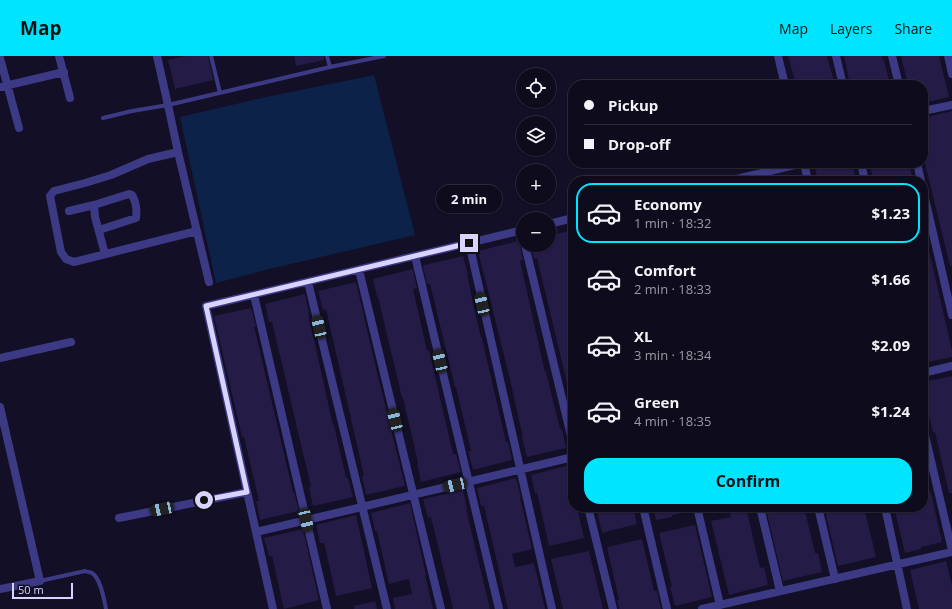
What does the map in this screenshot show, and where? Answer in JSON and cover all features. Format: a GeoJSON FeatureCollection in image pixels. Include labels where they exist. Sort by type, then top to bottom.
{"type":"FeatureCollection","features":[{"type":"Feature","properties":{"kind":"street"},"geometry":{"type":"LineString","coordinates":[[59,56],[70,98]]}},
{"type":"Feature","properties":{"kind":"street"},"geometry":{"type":"LineString","coordinates":[[157,56],[209,282]]}},
{"type":"Feature","properties":{"kind":"street"},"geometry":{"type":"LineString","coordinates":[[778,56],[784,80]]}},
{"type":"Feature","properties":{"kind":"street"},"geometry":{"type":"LineString","coordinates":[[836,56],[842,80]]}},
{"type":"Feature","properties":{"kind":"street"},"geometry":{"type":"LineString","coordinates":[[892,56],[898,80]]}},
{"type":"Feature","properties":{"kind":"street"},"geometry":{"type":"LineString","coordinates":[[948,56],[952,74]]}},
{"type":"Feature","properties":{"kind":"street"},"geometry":{"type":"LineString","coordinates":[[0,58],[4,87],[19,128]]}},
{"type":"Feature","properties":{"kind":"street"},"geometry":{"type":"LineString","coordinates":[[4,87],[64,72]]}},
{"type":"Feature","properties":{"kind":"street"},"geometry":{"type":"LineString","coordinates":[[928,110],[952,105]]}},
{"type":"Feature","properties":{"kind":"street"},"geometry":{"type":"LineString","coordinates":[[178,152],[148,158],[111,175],[54,191],[50,196],[61,252],[66,259],[74,262],[197,231]]}},
{"type":"Feature","properties":{"kind":"street"},"geometry":{"type":"LineString","coordinates":[[754,176],[784,168]]}},
{"type":"Feature","properties":{"kind":"street"},"geometry":{"type":"LineString","coordinates":[[68,211],[94,205],[128,194],[132,195],[137,211],[136,218],[99,230]]}},
{"type":"Feature","properties":{"kind":"street"},"geometry":{"type":"LineString","coordinates":[[94,205],[105,254]]}},
{"type":"Feature","properties":{"kind":"street"},"geometry":{"type":"LineString","coordinates":[[928,212],[952,315]]}},
{"type":"Feature","properties":{"kind":"street"},"geometry":{"type":"LineString","coordinates":[[556,222],[568,219]]}},
{"type":"Feature","properties":{"kind":"street"},"geometry":{"type":"LineString","coordinates":[[273,609],[206,306],[469,243],[516,234]]}},
{"type":"Feature","properties":{"kind":"street"},"geometry":{"type":"LineString","coordinates":[[469,243],[552,609]]}},
{"type":"Feature","properties":{"kind":"street"},"geometry":{"type":"LineString","coordinates":[[527,252],[568,423]]}},
{"type":"Feature","properties":{"kind":"street"},"geometry":{"type":"LineString","coordinates":[[415,256],[499,609]]}},
{"type":"Feature","properties":{"kind":"street"},"geometry":{"type":"LineString","coordinates":[[359,270],[441,609]]}},
{"type":"Feature","properties":{"kind":"street"},"geometry":{"type":"LineString","coordinates":[[308,282],[387,609]]}},
{"type":"Feature","properties":{"kind":"street"},"geometry":{"type":"LineString","coordinates":[[254,295],[326,609]]}},
{"type":"Feature","properties":{"kind":"street"},"geometry":{"type":"LineString","coordinates":[[0,358],[72,342]]}},
{"type":"Feature","properties":{"kind":"street"},"geometry":{"type":"LineString","coordinates":[[928,372],[952,366]]}},
{"type":"Feature","properties":{"kind":"street"},"geometry":{"type":"LineString","coordinates":[[0,407],[40,581],[0,589]]}},
{"type":"Feature","properties":{"kind":"street"},"geometry":{"type":"LineString","coordinates":[[702,609],[952,551],[928,448]]}},
{"type":"Feature","properties":{"kind":"street"},"geometry":{"type":"LineString","coordinates":[[256,532],[568,458]]}},
{"type":"Feature","properties":{"kind":"street"},"geometry":{"type":"LineString","coordinates":[[119,518],[247,492]]}},
{"type":"Feature","properties":{"kind":"street"},"geometry":{"type":"LineString","coordinates":[[589,512],[613,609]]}},
{"type":"Feature","properties":{"kind":"street"},"geometry":{"type":"LineString","coordinates":[[644,512],[667,609]]}},
{"type":"Feature","properties":{"kind":"street"},"geometry":{"type":"LineString","coordinates":[[698,512],[720,605]]}},
{"type":"Feature","properties":{"kind":"street"},"geometry":{"type":"LineString","coordinates":[[761,512],[780,591]]}},
{"type":"Feature","properties":{"kind":"street"},"geometry":{"type":"LineString","coordinates":[[819,512],[835,579]]}},
{"type":"Feature","properties":{"kind":"street"},"geometry":{"type":"LineString","coordinates":[[886,512],[907,609]]}},
{"type":"Feature","properties":{"kind":"lane"},"geometry":{"type":"LineString","coordinates":[[211,56],[220,93]]}},
{"type":"Feature","properties":{"kind":"lane"},"geometry":{"type":"LineString","coordinates":[[327,56],[330,67]]}},
{"type":"Feature","properties":{"kind":"lane"},"geometry":{"type":"LineString","coordinates":[[103,118],[168,105],[330,67],[384,56]]}},
{"type":"Feature","properties":{"kind":"lane"},"geometry":{"type":"LineString","coordinates":[[40,581],[85,572],[91,573],[96,577],[101,587],[106,609]]}},
{"type":"Feature","properties":{"kind":"water"},"geometry":{"type":"Polygon","coordinates":[[[374,75],[415,235],[216,283],[180,117],[266,97],[374,75]]]}},
{"type":"Feature","properties":{"kind":"building"},"geometry":{"type":"Polygon","coordinates":[[[185,56],[208,56],[213,80],[175,89],[168,60],[185,56]]]}},
{"type":"Feature","properties":{"kind":"building"},"geometry":{"type":"Polygon","coordinates":[[[294,56],[324,56],[324,60],[296,66],[294,56]]]}},
{"type":"Feature","properties":{"kind":"building"},"geometry":{"type":"Polygon","coordinates":[[[788,56],[827,56],[834,80],[795,80],[788,56]]]}},
{"type":"Feature","properties":{"kind":"building"},"geometry":{"type":"Polygon","coordinates":[[[844,56],[882,56],[883,60],[884,59],[889,80],[849,80],[844,56]]]}},
{"type":"Feature","properties":{"kind":"building"},"geometry":{"type":"Polygon","coordinates":[[[901,56],[939,56],[949,97],[928,102],[928,80],[907,80],[901,56]]]}},
{"type":"Feature","properties":{"kind":"building"},"geometry":{"type":"Polygon","coordinates":[[[952,111],[952,266],[950,266],[926,168],[928,168],[928,117],[952,111]]]}},
{"type":"Feature","properties":{"kind":"building"},"geometry":{"type":"Polygon","coordinates":[[[815,168],[853,168],[855,176],[817,176],[815,168]]]}},
{"type":"Feature","properties":{"kind":"building"},"geometry":{"type":"Polygon","coordinates":[[[871,168],[910,168],[912,176],[872,176],[871,168]]]}},
{"type":"Feature","properties":{"kind":"building"},"geometry":{"type":"Polygon","coordinates":[[[568,231],[568,387],[537,258],[534,259],[532,252],[556,252],[556,234],[568,231]]]}},
{"type":"Feature","properties":{"kind":"building"},"geometry":{"type":"Polygon","coordinates":[[[516,242],[516,252],[521,252],[523,260],[520,261],[545,372],[560,429],[562,429],[566,448],[527,457],[509,375],[478,251],[516,242]]]}},
{"type":"Feature","properties":{"kind":"building"},"geometry":{"type":"Polygon","coordinates":[[[928,247],[952,350],[952,357],[928,362],[928,247]]]}},
{"type":"Feature","properties":{"kind":"building"},"geometry":{"type":"Polygon","coordinates":[[[463,256],[481,338],[506,442],[508,442],[512,460],[473,470],[468,451],[471,451],[456,387],[430,284],[427,284],[423,267],[424,265],[463,256]]]}},
{"type":"Feature","properties":{"kind":"building"},"geometry":{"type":"Polygon","coordinates":[[[413,269],[417,288],[413,289],[427,351],[429,350],[453,454],[456,454],[461,472],[421,482],[403,398],[373,279],[413,269]]]}},
{"type":"Feature","properties":{"kind":"building"},"geometry":{"type":"Polygon","coordinates":[[[356,282],[405,486],[366,495],[362,476],[364,476],[326,309],[323,310],[318,291],[356,282]]]}},
{"type":"Feature","properties":{"kind":"building"},"geometry":{"type":"Polygon","coordinates":[[[305,294],[333,425],[346,478],[348,478],[353,497],[313,506],[309,487],[311,487],[272,322],[269,322],[265,304],[305,294]]]}},
{"type":"Feature","properties":{"kind":"building"},"geometry":{"type":"Polygon","coordinates":[[[251,308],[293,492],[299,511],[260,520],[256,501],[259,501],[244,437],[242,437],[214,316],[251,308]]]}},
{"type":"Feature","properties":{"kind":"building"},"geometry":{"type":"Polygon","coordinates":[[[952,376],[952,493],[949,493],[935,432],[933,432],[928,411],[928,381],[952,376]]]}},
{"type":"Feature","properties":{"kind":"building"},"geometry":{"type":"Polygon","coordinates":[[[568,466],[568,512],[578,512],[584,538],[549,546],[537,493],[535,493],[531,475],[568,466]]]}},
{"type":"Feature","properties":{"kind":"building"},"geometry":{"type":"Polygon","coordinates":[[[516,478],[532,549],[512,554],[515,567],[534,563],[545,609],[508,609],[484,506],[481,506],[477,488],[516,478]]]}},
{"type":"Feature","properties":{"kind":"building"},"geometry":{"type":"Polygon","coordinates":[[[928,484],[942,542],[905,553],[895,512],[928,512],[928,484]]]}},
{"type":"Feature","properties":{"kind":"building"},"geometry":{"type":"Polygon","coordinates":[[[463,490],[466,509],[490,609],[453,609],[431,517],[428,518],[423,499],[463,490]]]}},
{"type":"Feature","properties":{"kind":"building"},"geometry":{"type":"Polygon","coordinates":[[[410,503],[433,609],[395,609],[393,598],[412,594],[409,579],[389,584],[377,531],[375,531],[371,513],[410,503]]]}},
{"type":"Feature","properties":{"kind":"building"},"geometry":{"type":"Polygon","coordinates":[[[597,512],[634,512],[637,524],[602,533],[597,512]]]}},
{"type":"Feature","properties":{"kind":"building"},"geometry":{"type":"Polygon","coordinates":[[[654,512],[687,512],[672,515],[672,517],[656,520],[654,512]]]}},
{"type":"Feature","properties":{"kind":"building"},"geometry":{"type":"Polygon","coordinates":[[[730,512],[747,512],[760,568],[764,567],[768,585],[729,595],[711,521],[731,517],[730,512]]]}},
{"type":"Feature","properties":{"kind":"building"},"geometry":{"type":"Polygon","coordinates":[[[767,512],[805,512],[815,553],[818,553],[822,572],[783,581],[767,512]]]}},
{"type":"Feature","properties":{"kind":"building"},"geometry":{"type":"Polygon","coordinates":[[[825,512],[865,512],[876,557],[838,566],[825,512]]]}},
{"type":"Feature","properties":{"kind":"building"},"geometry":{"type":"Polygon","coordinates":[[[356,515],[372,588],[336,596],[324,543],[320,543],[316,525],[356,515]]]}},
{"type":"Feature","properties":{"kind":"building"},"geometry":{"type":"Polygon","coordinates":[[[695,525],[712,597],[675,606],[659,533],[695,525]]]}},
{"type":"Feature","properties":{"kind":"building"},"geometry":{"type":"Polygon","coordinates":[[[303,529],[319,600],[284,609],[272,556],[269,556],[264,538],[303,529]]]}},
{"type":"Feature","properties":{"kind":"building"},"geometry":{"type":"Polygon","coordinates":[[[642,539],[654,591],[657,591],[661,609],[619,609],[617,600],[619,600],[607,547],[642,539]]]}},
{"type":"Feature","properties":{"kind":"building"},"geometry":{"type":"Polygon","coordinates":[[[589,551],[603,609],[563,609],[551,559],[589,551]]]}},
{"type":"Feature","properties":{"kind":"building"},"geometry":{"type":"Polygon","coordinates":[[[946,561],[952,585],[952,609],[919,609],[910,570],[946,561]]]}},
{"type":"Feature","properties":{"kind":"building"},"geometry":{"type":"Polygon","coordinates":[[[375,601],[377,609],[354,609],[354,606],[375,601]]]}},
{"type":"Feature","properties":{"kind":"route"},"geometry":{"type":"LineString","coordinates":[[204,500],[247,492],[206,306],[469,243]]}}]}
